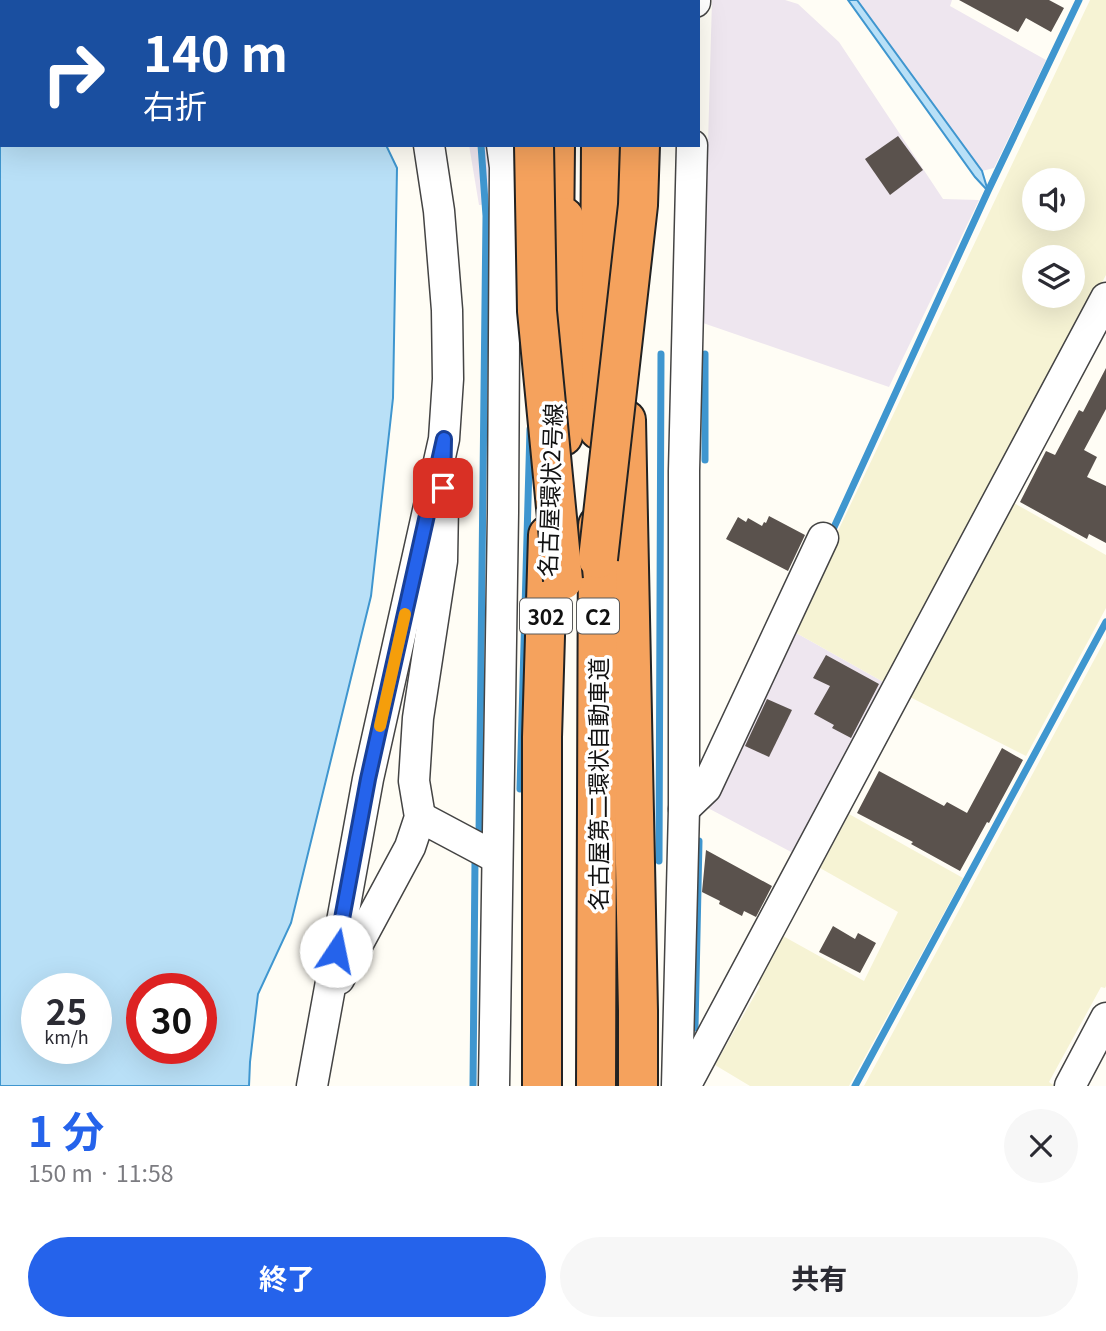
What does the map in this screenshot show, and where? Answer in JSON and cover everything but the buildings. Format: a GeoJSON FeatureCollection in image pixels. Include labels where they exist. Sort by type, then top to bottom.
{"type":"FeatureCollection","features":[{"type":"Feature","properties":{"kind":"highway"},"geometry":{"type":"LineString","coordinates":[[534,147],[537,312],[563,580]]}},
{"type":"Feature","properties":{"kind":"highway","name":"名古屋環状2号線"},"geometry":{"type":"LineString","coordinates":[[542,1086],[542,737],[552,393],[555,147]]}},
{"type":"Feature","properties":{"kind":"highway","name":"名古屋第二環状自動車道"},"geometry":{"type":"LineString","coordinates":[[563,1086],[564,147]]}},
{"type":"Feature","properties":{"kind":"highway","name":"名古屋第二環状自動車道"},"geometry":{"type":"LineString","coordinates":[[596,1086],[601,147]]}},
{"type":"Feature","properties":{"kind":"highway"},"geometry":{"type":"LineString","coordinates":[[622,147],[638,1086]]}},
{"type":"Feature","properties":{"kind":"highway"},"geometry":{"type":"LineString","coordinates":[[598,559],[638,205],[640,147]]}},
{"type":"Feature","properties":{"kind":"street"},"geometry":{"type":"LineString","coordinates":[[327,1000],[410,848],[420,817],[414,781],[418,718],[442,561],[448,379],[447,310],[439,211],[429,147]]}},
{"type":"Feature","properties":{"kind":"street"},"geometry":{"type":"LineString","coordinates":[[495,1085],[503,499],[505,167],[502,147]]}},
{"type":"Feature","properties":{"kind":"street"},"geometry":{"type":"LineString","coordinates":[[686,1080],[682,874],[684,471],[692,147]]}},
{"type":"Feature","properties":{"kind":"street"},"geometry":{"type":"LineString","coordinates":[[686,1080],[1106,298]]}},
{"type":"Feature","properties":{"kind":"street"},"geometry":{"type":"LineString","coordinates":[[312,1086],[368,779],[444,439]]}},
{"type":"Feature","properties":{"kind":"street"},"geometry":{"type":"LineString","coordinates":[[684,809],[706,788],[823,538]]}},
{"type":"Feature","properties":{"kind":"street"},"geometry":{"type":"LineString","coordinates":[[420,817],[497,858]]}},
{"type":"Feature","properties":{"kind":"street"},"geometry":{"type":"LineString","coordinates":[[638,1011],[672,925],[682,874]]}},
{"type":"Feature","properties":{"kind":"street"},"geometry":{"type":"LineString","coordinates":[[1070,1086],[1106,1018]]}},
{"type":"Feature","properties":{"kind":"shaded area"},"geometry":{"type":"Polygon","coordinates":[[[712,0],[785,0],[798,4],[839,42],[943,199],[979,200],[889,387],[703,323],[712,0]]]}},
{"type":"Feature","properties":{"kind":"shaded area"},"geometry":{"type":"Polygon","coordinates":[[[857,0],[952,0],[950,6],[1046,60],[994,168],[982,171],[857,0]]]}},
{"type":"Feature","properties":{"kind":"shaded area"},"geometry":{"type":"Polygon","coordinates":[[[1090,0],[1106,0],[1106,275],[887,684],[791,630],[1090,0]]]}},
{"type":"Feature","properties":{"kind":"shaded area"},"geometry":{"type":"Polygon","coordinates":[[[469,147],[487,147],[494,204],[479,205],[469,147]]]}},
{"type":"Feature","properties":{"kind":"shaded area"},"geometry":{"type":"Polygon","coordinates":[[[1014,503],[1106,555],[1106,608],[1026,756],[908,696],[1014,503]]]}},
{"type":"Feature","properties":{"kind":"shaded area"},"geometry":{"type":"Polygon","coordinates":[[[791,630],[887,684],[825,800],[821,798],[793,853],[706,807],[791,630]]]}},
{"type":"Feature","properties":{"kind":"shaded area"},"geometry":{"type":"Polygon","coordinates":[[[1106,638],[1106,986],[1101,987],[1049,1082],[1053,1086],[864,1086],[1106,638]]]}},
{"type":"Feature","properties":{"kind":"shaded area"},"geometry":{"type":"Polygon","coordinates":[[[849,814],[963,878],[849,1086],[750,1086],[715,1065],[760,986],[756,983],[783,936],[864,981],[898,912],[820,868],[849,814]]]}},
{"type":"Feature","properties":{"kind":"water"},"geometry":{"type":"Polygon","coordinates":[[[848,0],[857,0],[982,171],[988,191],[975,177],[848,0]]]}},
{"type":"Feature","properties":{"kind":"water"},"geometry":{"type":"Polygon","coordinates":[[[0,147],[387,147],[397,168],[393,398],[371,596],[291,923],[258,994],[249,1086],[0,1086],[0,147]]]}},
{"type":"Feature","properties":{"kind":"waterway"},"geometry":{"type":"LineString","coordinates":[[830,536],[1079,0]]}},
{"type":"Feature","properties":{"kind":"waterway"},"geometry":{"type":"LineString","coordinates":[[479,835],[486,216],[481,147]]}},
{"type":"Feature","properties":{"kind":"waterway"},"geometry":{"type":"LineString","coordinates":[[659,861],[661,354]]}},
{"type":"Feature","properties":{"kind":"waterway"},"geometry":{"type":"LineString","coordinates":[[705,354],[705,460]]}},
{"type":"Feature","properties":{"kind":"waterway"},"geometry":{"type":"LineString","coordinates":[[520,789],[530,429]]}},
{"type":"Feature","properties":{"kind":"waterway"},"geometry":{"type":"LineString","coordinates":[[855,1086],[1106,622]]}},
{"type":"Feature","properties":{"kind":"waterway"},"geometry":{"type":"LineString","coordinates":[[695,1028],[699,841]]}},
{"type":"Feature","properties":{"kind":"waterway"},"geometry":{"type":"LineString","coordinates":[[473,1086],[475,861]]}},
{"type":"Feature","properties":{"kind":"slow traffic"},"geometry":{"type":"LineString","coordinates":[[380,726],[405,614]]}},
{"type":"Feature","properties":{"kind":"route"},"geometry":{"type":"LineString","coordinates":[[336,951],[368,779],[444,439],[443,488]]}}]}
